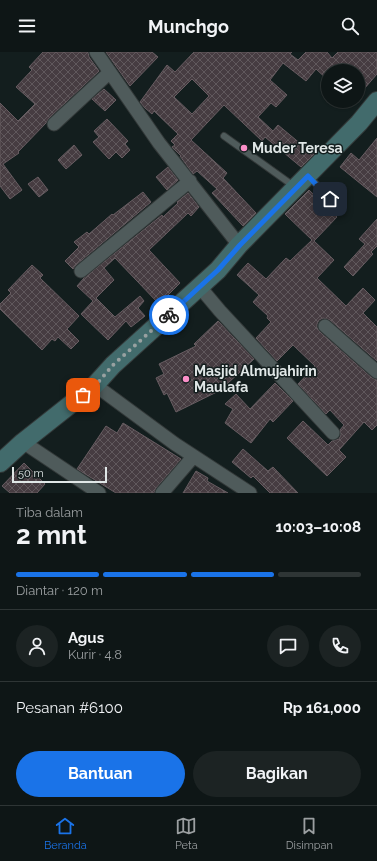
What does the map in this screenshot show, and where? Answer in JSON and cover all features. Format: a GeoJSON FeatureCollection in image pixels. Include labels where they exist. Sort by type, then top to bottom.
{"type":"FeatureCollection","features":[{"type":"Feature","properties":{"kind":"street"},"geometry":{"type":"LineString","coordinates":[[96,52],[159,143],[240,245]]}},
{"type":"Feature","properties":{"kind":"street"},"geometry":{"type":"LineString","coordinates":[[54,124],[110,72]]}},
{"type":"Feature","properties":{"kind":"street"},"geometry":{"type":"LineString","coordinates":[[0,463],[23,442],[95,386],[113,365],[218,270],[240,245],[359,123],[377,102]]}},
{"type":"Feature","properties":{"kind":"street"},"geometry":{"type":"LineString","coordinates":[[81,271],[190,181]]}},
{"type":"Feature","properties":{"kind":"street"},"geometry":{"type":"LineString","coordinates":[[199,286],[333,433]]}},
{"type":"Feature","properties":{"kind":"street"},"geometry":{"type":"LineString","coordinates":[[324,326],[377,372]]}},
{"type":"Feature","properties":{"kind":"street"},"geometry":{"type":"LineString","coordinates":[[95,386],[193,457],[250,493]]}},
{"type":"Feature","properties":{"kind":"street"},"geometry":{"type":"LineString","coordinates":[[23,442],[99,493]]}},
{"type":"Feature","properties":{"kind":"street"},"geometry":{"type":"LineString","coordinates":[[162,493],[193,457]]}},
{"type":"Feature","properties":{"kind":"lane"},"geometry":{"type":"LineString","coordinates":[[224,136],[296,188]]}},
{"type":"Feature","properties":{"kind":"lane"},"geometry":{"type":"LineString","coordinates":[[308,176],[342,210]]}},
{"type":"Feature","properties":{"kind":"building"},"geometry":{"type":"Polygon","coordinates":[[[43,52],[88,52],[89,57],[99,71],[49,118],[18,152],[19,153],[3,164],[22,190],[10,199],[0,186],[0,103],[18,121],[35,104],[16,87],[32,70],[29,67],[43,52]]]}},
{"type":"Feature","properties":{"kind":"building"},"geometry":{"type":"Polygon","coordinates":[[[106,52],[152,52],[158,57],[130,86],[106,52]]]}},
{"type":"Feature","properties":{"kind":"building"},"geometry":{"type":"Polygon","coordinates":[[[194,52],[292,52],[290,54],[298,60],[306,52],[327,52],[332,58],[338,52],[377,52],[377,74],[365,88],[365,64],[321,64],[321,74],[316,69],[306,81],[283,63],[270,80],[287,95],[276,107],[271,103],[258,117],[273,131],[278,125],[302,145],[304,144],[315,153],[301,167],[265,137],[262,141],[224,105],[191,140],[227,173],[223,178],[256,213],[243,226],[212,193],[217,189],[197,171],[193,174],[181,156],[172,147],[175,145],[171,141],[178,134],[154,111],[152,114],[140,102],[167,65],[175,72],[194,52]],[[192,79],[174,97],[192,114],[209,96],[192,79]]]}},
{"type":"Feature","properties":{"kind":"building"},"geometry":{"type":"Polygon","coordinates":[[[104,89],[116,100],[105,111],[92,99],[104,89]]]}},
{"type":"Feature","properties":{"kind":"building"},"geometry":{"type":"Polygon","coordinates":[[[107,119],[128,141],[125,144],[130,150],[122,158],[116,152],[109,159],[93,142],[99,137],[94,131],[107,119]]]}},
{"type":"Feature","properties":{"kind":"building"},"geometry":{"type":"Polygon","coordinates":[[[377,138],[377,197],[340,167],[351,153],[359,160],[377,138]]]}},
{"type":"Feature","properties":{"kind":"building"},"geometry":{"type":"Polygon","coordinates":[[[74,145],[82,155],[66,169],[58,160],[74,145]]]}},
{"type":"Feature","properties":{"kind":"building"},"geometry":{"type":"Polygon","coordinates":[[[168,167],[178,180],[167,190],[156,177],[168,167]]]}},
{"type":"Feature","properties":{"kind":"building"},"geometry":{"type":"Polygon","coordinates":[[[38,177],[48,190],[39,197],[28,184],[38,177]]]}},
{"type":"Feature","properties":{"kind":"building"},"geometry":{"type":"Polygon","coordinates":[[[309,190],[337,217],[314,241],[334,260],[317,278],[346,306],[363,288],[375,300],[363,313],[377,327],[377,361],[330,320],[323,318],[319,320],[317,324],[317,328],[320,332],[372,378],[377,380],[377,425],[372,430],[364,422],[339,450],[346,457],[327,476],[287,438],[303,421],[328,445],[332,441],[339,439],[341,435],[340,430],[344,425],[330,410],[326,414],[298,384],[315,366],[293,345],[277,361],[256,338],[271,322],[267,318],[268,316],[253,302],[259,295],[237,275],[248,263],[266,279],[286,258],[290,261],[312,240],[285,214],[309,190]]]}},
{"type":"Feature","properties":{"kind":"building"},"geometry":{"type":"Polygon","coordinates":[[[143,192],[151,202],[73,269],[65,261],[79,247],[74,242],[87,232],[89,234],[112,214],[113,215],[143,192]]]}},
{"type":"Feature","properties":{"kind":"building"},"geometry":{"type":"Polygon","coordinates":[[[188,193],[199,207],[191,216],[188,213],[149,250],[180,283],[159,304],[115,258],[104,268],[114,280],[96,298],[115,317],[140,296],[144,301],[138,308],[145,316],[131,327],[126,321],[108,340],[81,314],[93,301],[77,286],[84,278],[162,215],[163,217],[188,193]]]}},
{"type":"Feature","properties":{"kind":"building"},"geometry":{"type":"Polygon","coordinates":[[[377,219],[377,246],[371,252],[373,254],[353,276],[344,267],[365,244],[359,239],[377,219]]]}},
{"type":"Feature","properties":{"kind":"building"},"geometry":{"type":"Polygon","coordinates":[[[32,265],[43,275],[40,278],[79,316],[67,329],[79,341],[71,349],[58,337],[55,341],[52,339],[42,350],[0,309],[0,304],[11,293],[8,290],[32,265]]]}},
{"type":"Feature","properties":{"kind":"building"},"geometry":{"type":"Polygon","coordinates":[[[218,321],[254,359],[227,384],[229,386],[176,412],[167,393],[164,395],[156,378],[164,374],[159,364],[196,346],[194,344],[218,321]]]}},
{"type":"Feature","properties":{"kind":"building"},"geometry":{"type":"Polygon","coordinates":[[[275,383],[293,401],[273,422],[270,419],[251,443],[225,423],[233,409],[225,404],[236,394],[250,409],[275,383]]]}},
{"type":"Feature","properties":{"kind":"building"},"geometry":{"type":"Polygon","coordinates":[[[123,423],[181,459],[156,488],[154,493],[116,493],[77,469],[106,426],[117,433],[123,423]]]}},
{"type":"Feature","properties":{"kind":"building"},"geometry":{"type":"Polygon","coordinates":[[[243,449],[268,471],[273,467],[298,493],[270,493],[253,476],[251,478],[232,462],[243,449]]]}},
{"type":"Feature","properties":{"kind":"building"},"geometry":{"type":"Polygon","coordinates":[[[24,463],[45,484],[37,493],[10,493],[2,486],[24,463]]]}},
{"type":"Feature","properties":{"kind":"building"},"geometry":{"type":"Polygon","coordinates":[[[196,471],[208,478],[207,481],[228,493],[183,493],[196,471]]]}},
{"type":"Feature","properties":{"kind":"way so far"},"geometry":{"type":"LineString","coordinates":[[83,395],[95,386],[113,365],[169,315]]}},
{"type":"Feature","properties":{"kind":"place","name":"Muder Teresa"},"geometry":{"type":"Point","coordinates":[244,148]}},
{"type":"Feature","properties":{"kind":"place","name":"Masjid Almujahirin Maulafa"},"geometry":{"type":"Point","coordinates":[186,379]}},
{"type":"Feature","properties":{"kind":"route"},"geometry":{"type":"LineString","coordinates":[[169,315],[218,270],[240,245],[308,176],[330,199]]}}]}
